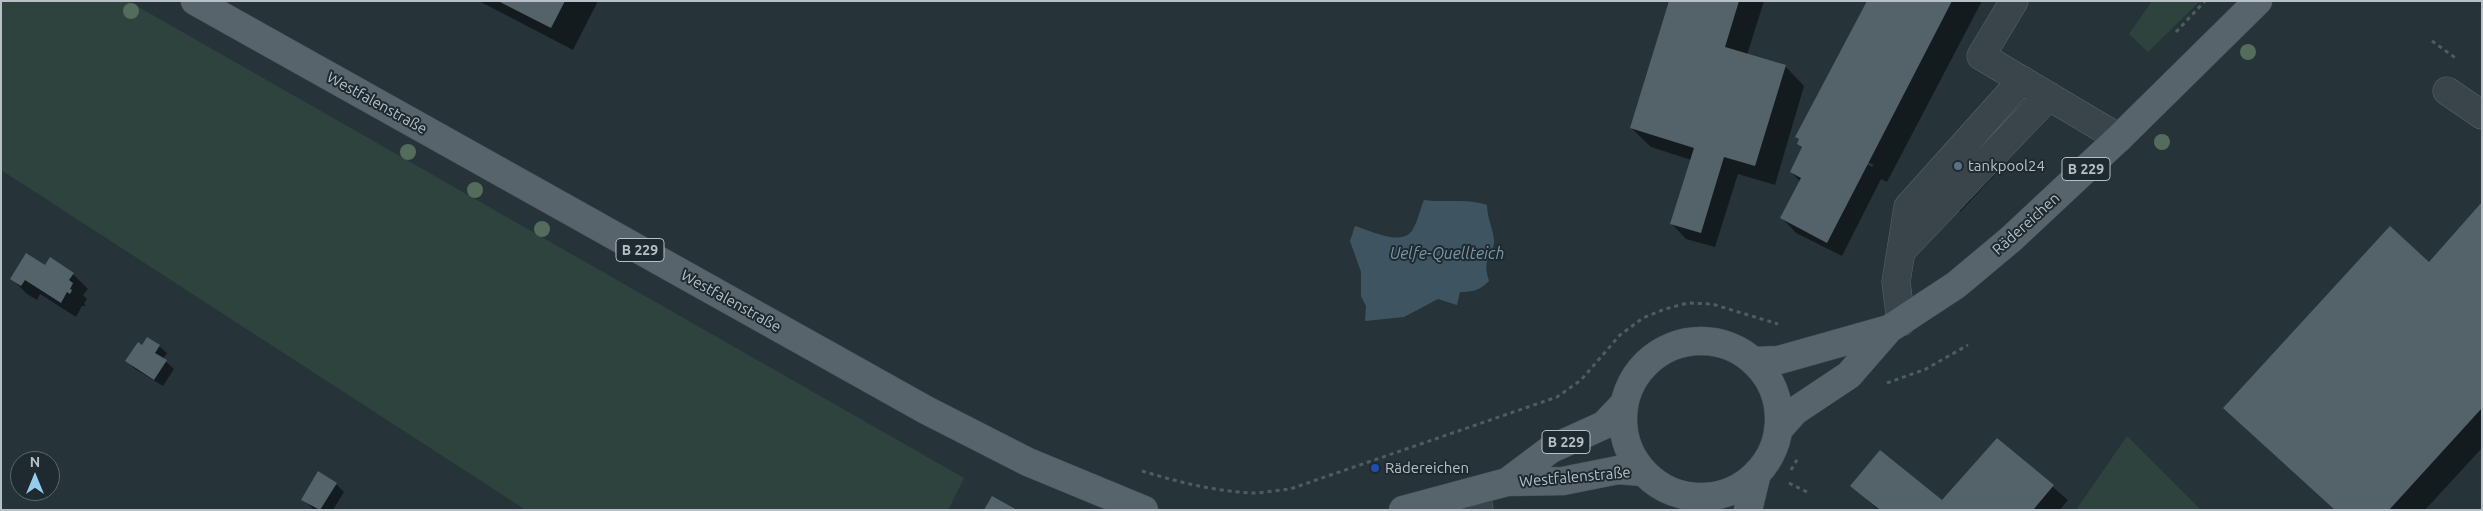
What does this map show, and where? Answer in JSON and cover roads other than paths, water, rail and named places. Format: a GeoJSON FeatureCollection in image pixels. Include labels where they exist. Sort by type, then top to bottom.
{"type":"FeatureCollection","features":[{"type":"Feature","properties":{"kind":"main road","name":"Westfalenstraße"},"geometry":{"type":"LineString","coordinates":[[195,1],[926,410],[1028,462],[1144,510]]}},
{"type":"Feature","properties":{"kind":"main road","name":"Rädereichen"},"geometry":{"type":"LineString","coordinates":[[1778,430],[1795,411],[1848,375],[1895,326],[1956,285],[2011,239],[2119,138],[2258,1]]}},
{"type":"Feature","properties":{"kind":"main road","name":"Rädereichen"},"geometry":{"type":"LineString","coordinates":[[1753,360],[1779,360],[1895,326]]}},
{"type":"Feature","properties":{"kind":"main road"},"geometry":{"type":"LineString","coordinates":[[1700,340],[1718,342],[1737,349],[1753,360],[1767,376],[1774,390],[1779,410],[1775,446],[1757,473],[1742,485],[1725,494],[1706,497],[1693,503],[1656,483],[1643,472],[1632,457],[1626,440],[1623,422],[1624,404],[1629,387],[1638,372],[1651,359],[1666,349],[1682,343],[1700,340]]}},
{"type":"Feature","properties":{"kind":"main road","name":"Westfalenstraße"},"geometry":{"type":"LineString","coordinates":[[1403,510],[1477,500],[1507,482],[1551,449],[1604,425],[1624,404]]}},
{"type":"Feature","properties":{"kind":"main road","name":"Westfalenstraße"},"geometry":{"type":"LineString","coordinates":[[1507,482],[1563,481],[1618,470],[1643,472]]}},
{"type":"Feature","properties":{"kind":"main road"},"geometry":{"type":"LineString","coordinates":[[1748,510],[1757,473]]}},
{"type":"Feature","properties":{"kind":"street"},"geometry":{"type":"LineString","coordinates":[[2014,1],[1981,56],[2119,138]]}},
{"type":"Feature","properties":{"kind":"street"},"geometry":{"type":"LineString","coordinates":[[1895,326],[1896,282],[1908,207],[2022,80]]}},
{"type":"Feature","properties":{"kind":"street"},"geometry":{"type":"LineString","coordinates":[[2446,92],[2482,115]]}},
{"type":"Feature","properties":{"kind":"street"},"geometry":{"type":"LineString","coordinates":[[1900,251],[2049,96]]}},
{"type":"Feature","properties":{"kind":"water","name":"Uelfe-Quellteich"},"geometry":{"type":"Polygon","coordinates":[[[1424,200],[1464,201],[1487,205],[1494,240],[1486,266],[1489,281],[1476,290],[1460,292],[1457,305],[1438,299],[1404,317],[1365,321],[1366,306],[1361,296],[1361,272],[1350,241],[1355,226],[1377,234],[1402,237],[1413,229],[1424,200]]]}},
{"type":"Feature","properties":{"kind":"place","name":"tankpool24"},"geometry":{"type":"Point","coordinates":[1958,166]}},
{"type":"Feature","properties":{"kind":"place","name":"Rädereichen"},"geometry":{"type":"Point","coordinates":[1375,468]}}]}
